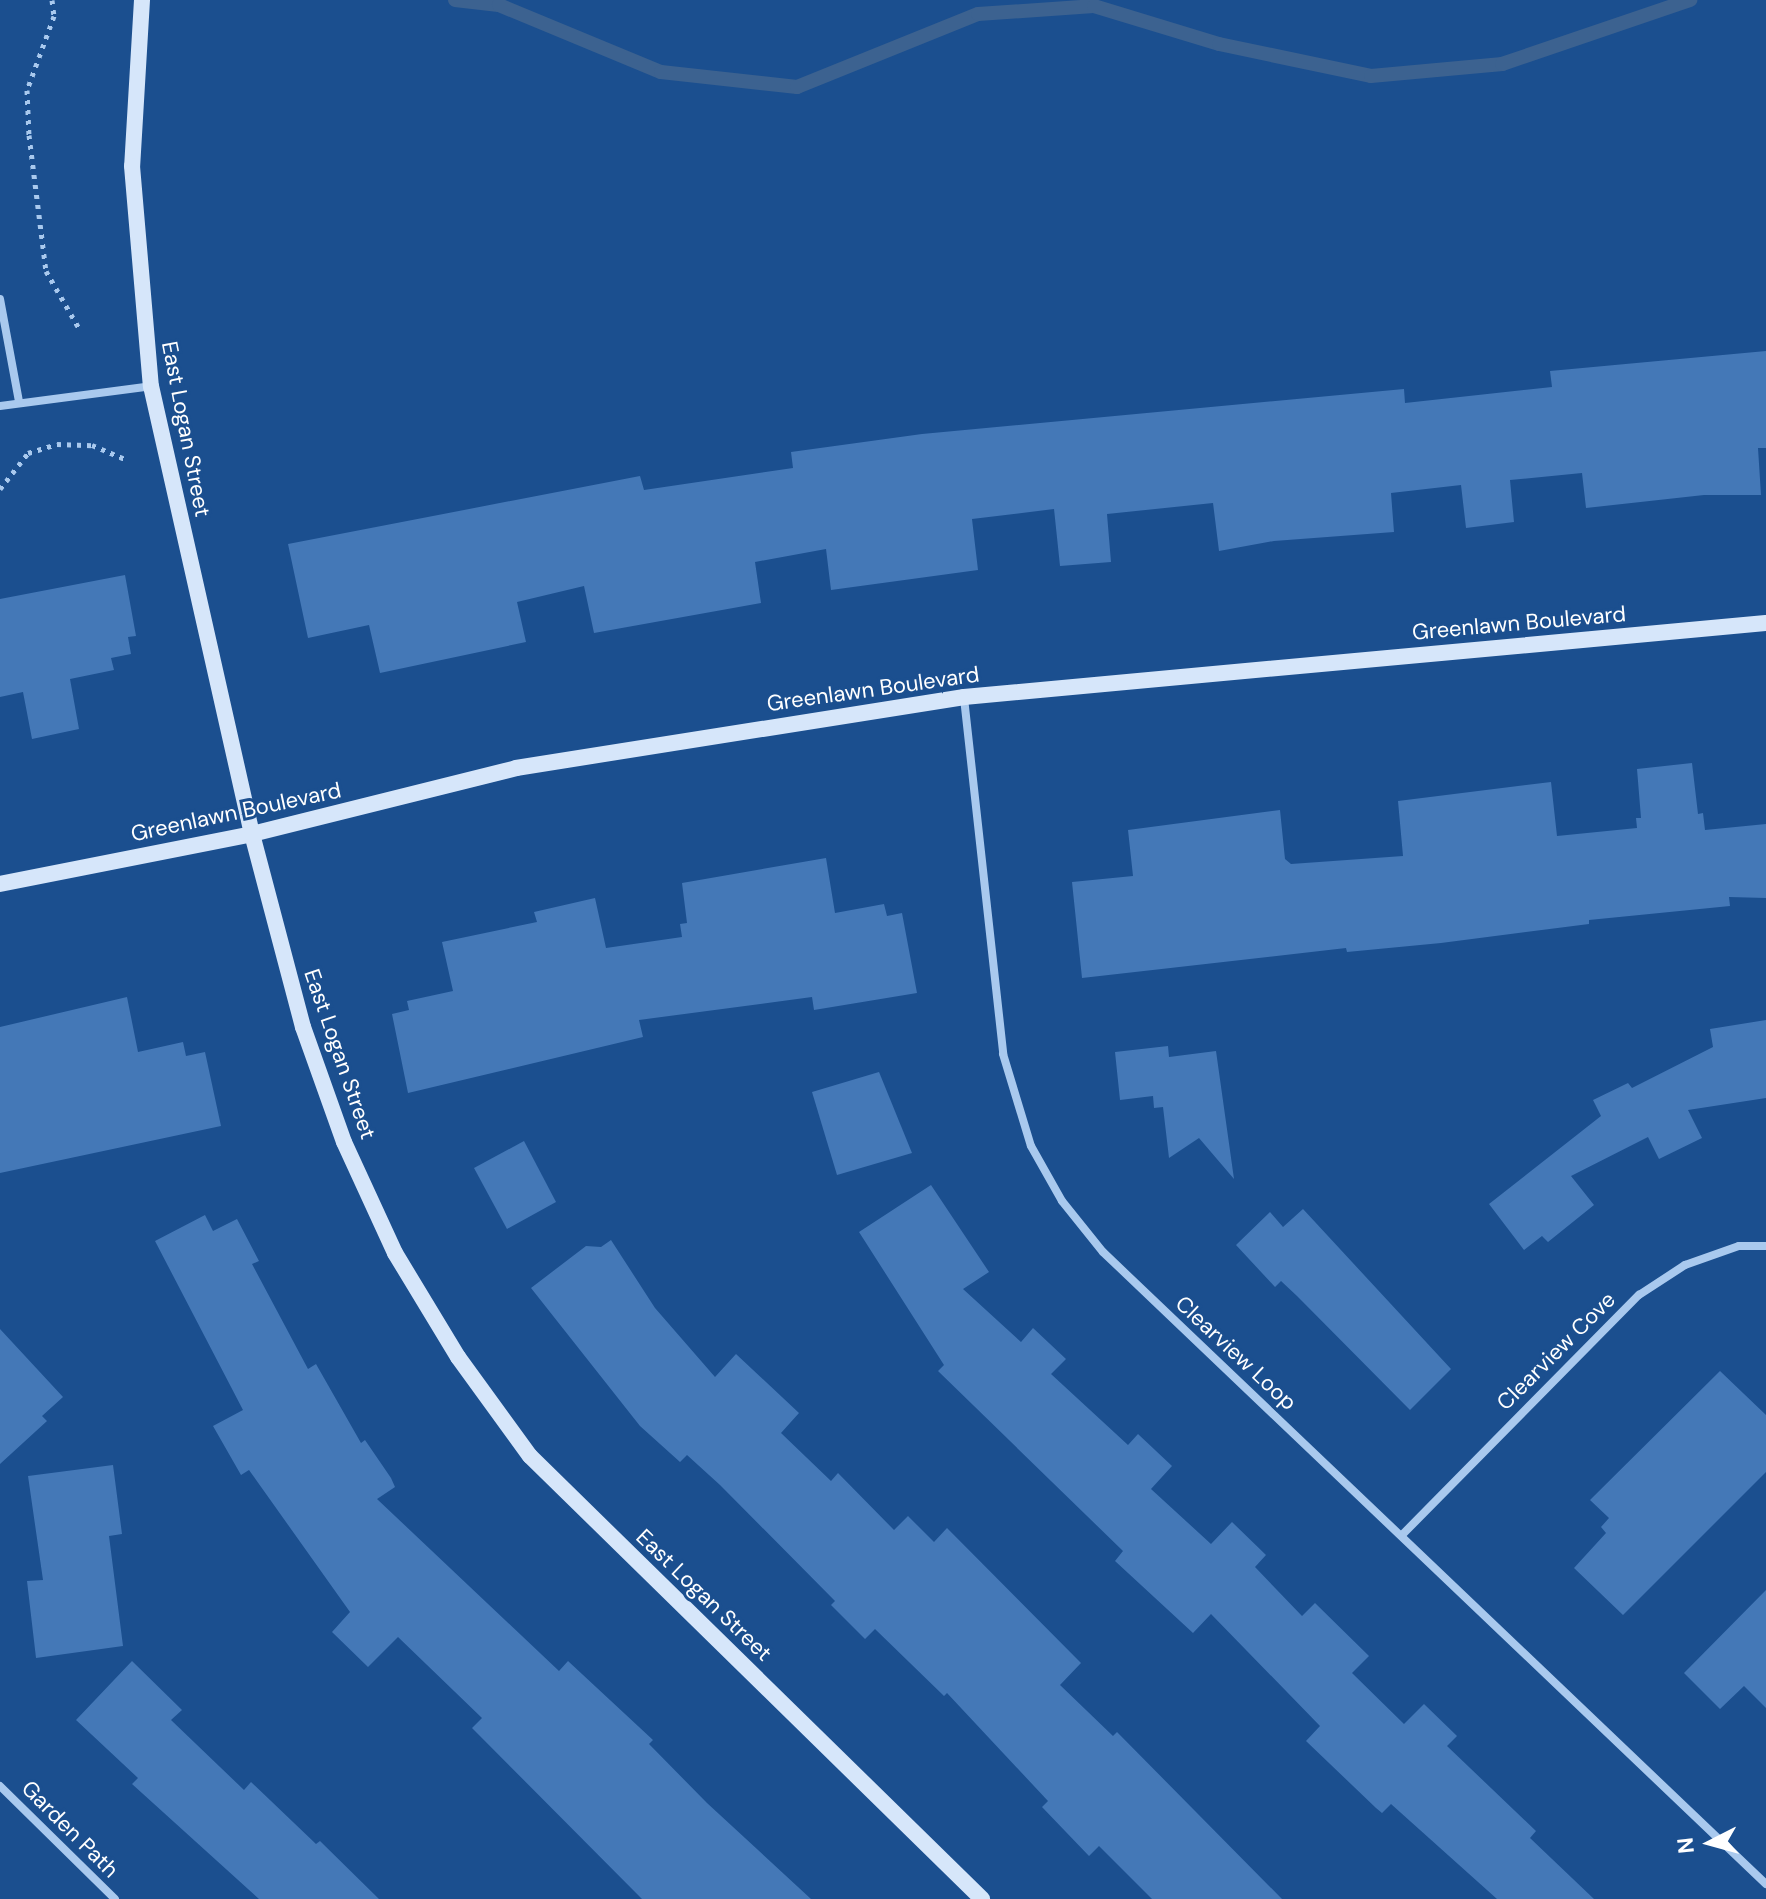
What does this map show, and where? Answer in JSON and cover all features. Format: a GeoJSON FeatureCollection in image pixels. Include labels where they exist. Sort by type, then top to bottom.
{"type":"FeatureCollection","features":[{"type":"Feature","properties":{"kind":"street","name":"East Logan Street"},"geometry":{"type":"LineString","coordinates":[[142,0],[132,166],[151,386],[252,834],[303,1027],[344,1142],[395,1253],[458,1357],[530,1456],[982,1899]]}},
{"type":"Feature","properties":{"kind":"street"},"geometry":{"type":"LineString","coordinates":[[0,299],[19,402]]}},
{"type":"Feature","properties":{"kind":"street"},"geometry":{"type":"LineString","coordinates":[[0,406],[151,386]]}},
{"type":"Feature","properties":{"kind":"street","name":"Greenlawn Boulevard"},"geometry":{"type":"LineString","coordinates":[[0,884],[252,834],[516,768],[964,697],[1766,623]]}},
{"type":"Feature","properties":{"kind":"street","name":"Clearview Loop"},"geometry":{"type":"LineString","coordinates":[[964,697],[1003,1054],[1031,1146],[1062,1201],[1103,1252],[1403,1534],[1766,1884]]}},
{"type":"Feature","properties":{"kind":"street","name":"Clearview Cove"},"geometry":{"type":"LineString","coordinates":[[1403,1534],[1639,1295],[1685,1265],[1739,1246],[1766,1246]]}},
{"type":"Feature","properties":{"kind":"street","name":"Garden Path"},"geometry":{"type":"LineString","coordinates":[[0,1786],[115,1899]]}},
{"type":"Feature","properties":{"kind":"path"},"geometry":{"type":"LineString","coordinates":[[52,0],[54,16],[27,90],[29,135],[46,271],[80,330]]}},
{"type":"Feature","properties":{"kind":"path"},"geometry":{"type":"LineString","coordinates":[[0,489],[28,453],[57,444],[92,445],[127,460]]}},
{"type":"Feature","properties":{"kind":"building"},"geometry":{"type":"Polygon","coordinates":[[[1766,351],[1766,448],[1758,448],[1761,495],[1704,495],[1586,508],[1582,473],[1510,480],[1514,522],[1466,528],[1461,485],[1391,493],[1394,532],[1274,541],[1219,551],[1213,503],[1107,514],[1111,562],[1060,566],[1054,509],[972,519],[978,570],[831,590],[826,549],[755,562],[761,603],[594,633],[584,586],[517,602],[526,642],[380,673],[369,625],[308,638],[288,544],[640,476],[644,490],[793,468],[791,452],[922,434],[1404,389],[1405,403],[1552,387],[1550,371],[1766,351]]]}},
{"type":"Feature","properties":{"kind":"building"},"geometry":{"type":"Polygon","coordinates":[[[125,575],[136,636],[128,637],[131,654],[111,658],[114,670],[70,679],[79,729],[32,739],[23,692],[0,697],[0,599],[125,575]]]}},
{"type":"Feature","properties":{"kind":"building"},"geometry":{"type":"Polygon","coordinates":[[[1692,763],[1698,814],[1703,813],[1705,830],[1766,824],[1766,898],[1729,897],[1730,906],[1589,920],[1589,924],[1441,943],[1347,952],[1346,948],[1082,978],[1072,882],[1133,876],[1128,830],[1280,810],[1285,859],[1291,864],[1403,856],[1398,801],[1551,782],[1557,836],[1637,828],[1636,818],[1641,818],[1637,769],[1692,763]]]}},
{"type":"Feature","properties":{"kind":"building"},"geometry":{"type":"Polygon","coordinates":[[[826,858],[835,913],[884,904],[887,916],[902,913],[917,993],[814,1010],[812,997],[639,1020],[643,1037],[408,1093],[392,1014],[409,1010],[407,1001],[453,991],[442,942],[537,922],[534,912],[595,898],[606,948],[682,937],[680,924],[687,923],[682,883],[826,858]]]}},
{"type":"Feature","properties":{"kind":"building"},"geometry":{"type":"Polygon","coordinates":[[[127,997],[138,1052],[183,1042],[186,1056],[205,1052],[221,1126],[0,1173],[0,1027],[127,997]]]}},
{"type":"Feature","properties":{"kind":"building"},"geometry":{"type":"Polygon","coordinates":[[[1766,1020],[1766,1098],[1688,1110],[1702,1138],[1659,1159],[1648,1137],[1571,1176],[1594,1205],[1548,1242],[1542,1236],[1524,1250],[1489,1204],[1601,1116],[1593,1100],[1628,1083],[1632,1088],[1713,1047],[1710,1029],[1766,1020]]]}},
{"type":"Feature","properties":{"kind":"building"},"geometry":{"type":"Polygon","coordinates":[[[1168,1046],[1169,1057],[1216,1051],[1234,1179],[1199,1138],[1169,1158],[1163,1107],[1154,1108],[1153,1096],[1120,1100],[1115,1052],[1168,1046]]]}},
{"type":"Feature","properties":{"kind":"building"},"geometry":{"type":"Polygon","coordinates":[[[879,1072],[912,1153],[837,1175],[812,1092],[879,1072]]]}},
{"type":"Feature","properties":{"kind":"building"},"geometry":{"type":"Polygon","coordinates":[[[524,1141],[556,1202],[507,1229],[474,1168],[524,1141]]]}},
{"type":"Feature","properties":{"kind":"building"},"geometry":{"type":"Polygon","coordinates":[[[931,1185],[989,1272],[963,1289],[1021,1342],[1033,1328],[1066,1359],[1051,1374],[1128,1445],[1138,1434],[1172,1466],[1151,1489],[1211,1544],[1232,1522],[1266,1555],[1255,1567],[1302,1616],[1315,1603],[1369,1656],[1352,1673],[1404,1724],[1424,1704],[1457,1736],[1447,1746],[1536,1831],[1530,1838],[1594,1899],[1497,1899],[1391,1804],[1382,1813],[1306,1741],[1320,1726],[1211,1614],[1193,1633],[1115,1561],[1123,1551],[938,1371],[944,1365],[859,1232],[931,1185]]]}},
{"type":"Feature","properties":{"kind":"building"},"geometry":{"type":"Polygon","coordinates":[[[1303,1209],[1451,1369],[1410,1410],[1297,1296],[1281,1281],[1275,1287],[1236,1245],[1270,1212],[1283,1227],[1303,1209]]]}},
{"type":"Feature","properties":{"kind":"building"},"geometry":{"type":"Polygon","coordinates":[[[205,1215],[213,1231],[237,1219],[259,1261],[252,1264],[308,1369],[316,1364],[361,1443],[365,1440],[391,1478],[395,1487],[377,1499],[559,1671],[568,1661],[653,1740],[649,1744],[707,1803],[811,1899],[642,1899],[472,1728],[482,1718],[398,1637],[368,1667],[332,1632],[350,1612],[249,1470],[241,1475],[213,1426],[243,1410],[155,1241],[205,1215]]]}},
{"type":"Feature","properties":{"kind":"building"},"geometry":{"type":"Polygon","coordinates":[[[611,1240],[655,1308],[715,1377],[736,1354],[799,1413],[781,1433],[831,1481],[838,1473],[894,1530],[908,1516],[934,1542],[947,1528],[1081,1663],[1060,1685],[1113,1736],[1117,1732],[1282,1899],[1152,1899],[1099,1846],[1089,1856],[1042,1807],[1048,1801],[947,1693],[944,1696],[875,1629],[865,1639],[831,1605],[835,1601],[720,1485],[687,1455],[680,1462],[640,1426],[531,1288],[586,1246],[601,1247],[611,1240]]]}},
{"type":"Feature","properties":{"kind":"building"},"geometry":{"type":"Polygon","coordinates":[[[0,1329],[63,1397],[42,1416],[47,1421],[0,1464],[0,1329]]]}},
{"type":"Feature","properties":{"kind":"building"},"geometry":{"type":"Polygon","coordinates":[[[1720,1371],[1766,1415],[1766,1472],[1623,1615],[1574,1568],[1606,1533],[1601,1527],[1609,1518],[1590,1500],[1720,1371]]]}},
{"type":"Feature","properties":{"kind":"building"},"geometry":{"type":"Polygon","coordinates":[[[113,1465],[122,1534],[109,1536],[123,1646],[36,1658],[27,1581],[43,1580],[28,1476],[113,1465]]]}},
{"type":"Feature","properties":{"kind":"building"},"geometry":{"type":"Polygon","coordinates":[[[1766,1590],[1766,1708],[1744,1686],[1720,1709],[1684,1673],[1766,1590]]]}},
{"type":"Feature","properties":{"kind":"building"},"geometry":{"type":"Polygon","coordinates":[[[132,1661],[182,1710],[171,1720],[244,1790],[251,1782],[316,1844],[320,1841],[379,1899],[259,1899],[132,1784],[138,1778],[76,1720],[132,1661]]]}},
{"type":"Feature","properties":{"kind":"waterway"},"geometry":{"type":"LineString","coordinates":[[455,0],[499,5],[661,72],[797,87],[978,14],[1094,6],[1219,44],[1371,76],[1502,64],[1690,0]]}}]}
